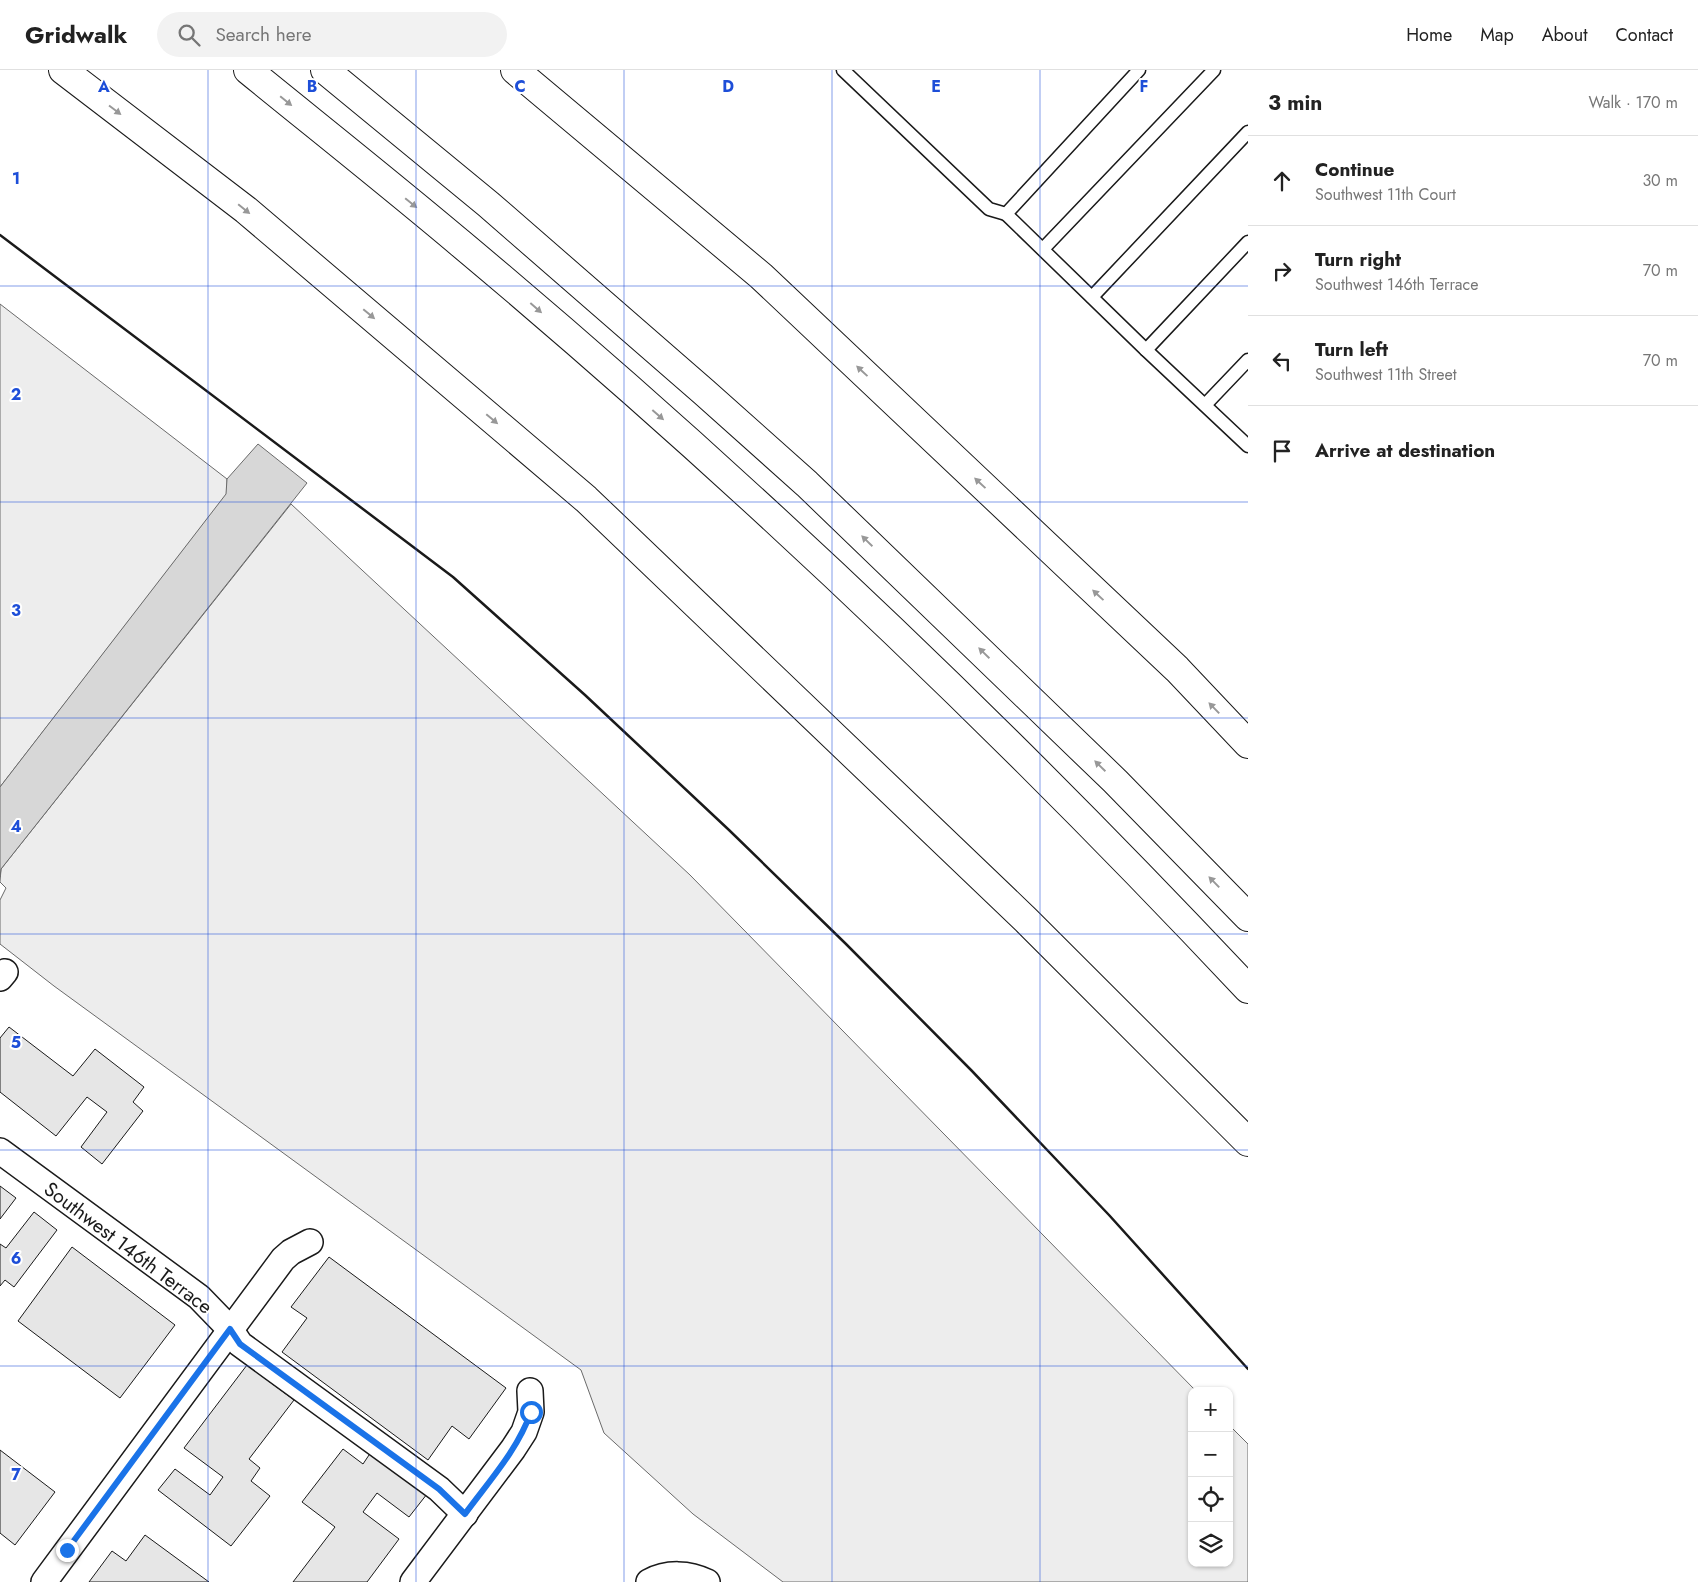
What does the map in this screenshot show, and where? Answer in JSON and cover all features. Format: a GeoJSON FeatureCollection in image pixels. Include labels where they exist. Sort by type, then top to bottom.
{"type":"FeatureCollection","features":[{"type":"Feature","properties":{"kind":"highway"},"geometry":{"type":"LineString","coordinates":[[63,70],[246,210],[586,499],[1026,920],[1248,1142]]}},
{"type":"Feature","properties":{"kind":"highway"},"geometry":{"type":"LineString","coordinates":[[248,70],[467,249],[677,432],[774,521],[985,720],[1248,989]]}},
{"type":"Feature","properties":{"kind":"highway"},"geometry":{"type":"LineString","coordinates":[[325,70],[531,242],[704,392],[806,484],[1005,673],[1115,781],[1248,918]]}},
{"type":"Feature","properties":{"kind":"highway"},"geometry":{"type":"LineString","coordinates":[[515,70],[761,276],[1177,669],[1248,744]]}},
{"type":"Feature","properties":{"kind":"street","name":"Southwest 146th Terrace"},"geometry":{"type":"LineString","coordinates":[[0,1151],[199,1297],[230,1329],[240,1344],[439,1489],[465,1514]]}},
{"type":"Feature","properties":{"kind":"street"},"geometry":{"type":"LineString","coordinates":[[44,1582],[283,1259],[291,1252],[310,1242]]}},
{"type":"Feature","properties":{"kind":"street"},"geometry":{"type":"LineString","coordinates":[[413,1582],[524,1432],[531,1412],[530,1391]]}},
{"type":"Feature","properties":{"kind":"street"},"geometry":{"type":"LineString","coordinates":[[655,1579],[685,1575],[707,1582]]}},
{"type":"Feature","properties":{"kind":"lane"},"geometry":{"type":"LineString","coordinates":[[842,70],[989,209],[1006,214],[1248,446]]}},
{"type":"Feature","properties":{"kind":"lane"},"geometry":{"type":"LineString","coordinates":[[1006,214],[1139,70]]}},
{"type":"Feature","properties":{"kind":"lane"},"geometry":{"type":"LineString","coordinates":[[1043,249],[1214,70]]}},
{"type":"Feature","properties":{"kind":"lane"},"geometry":{"type":"LineString","coordinates":[[1092,297],[1248,132]]}},
{"type":"Feature","properties":{"kind":"lane"},"geometry":{"type":"LineString","coordinates":[[1146,350],[1248,242]]}},
{"type":"Feature","properties":{"kind":"lane"},"geometry":{"type":"LineString","coordinates":[[1205,405],[1248,360]]}},
{"type":"Feature","properties":{"kind":"shaded area"},"geometry":{"type":"Polygon","coordinates":[[[0,304],[227,479],[227,494],[0,787],[0,304]]]}},
{"type":"Feature","properties":{"kind":"shaded area"},"geometry":{"type":"Polygon","coordinates":[[[258,444],[307,483],[1,869],[0,877],[0,787],[226,494],[227,479],[258,444]]]}},
{"type":"Feature","properties":{"kind":"shaded area"},"geometry":{"type":"Polygon","coordinates":[[[291,504],[690,875],[1192,1387],[1188,1387],[1188,1567],[1233,1567],[1233,1429],[1248,1444],[1248,1582],[783,1582],[693,1514],[604,1433],[581,1370],[54,986],[0,944],[0,900],[6,888],[0,882],[1,869],[291,504]]]}},
{"type":"Feature","properties":{"kind":"building"},"geometry":{"type":"Polygon","coordinates":[[[9,1027],[73,1076],[95,1049],[144,1087],[133,1102],[143,1111],[102,1164],[81,1147],[107,1112],[87,1097],[56,1136],[0,1092],[0,1038],[9,1027]]]}},
{"type":"Feature","properties":{"kind":"building"},"geometry":{"type":"Polygon","coordinates":[[[0,1186],[16,1198],[0,1219],[0,1186]]]}},
{"type":"Feature","properties":{"kind":"building"},"geometry":{"type":"Polygon","coordinates":[[[34,1212],[57,1230],[14,1287],[5,1280],[0,1286],[0,1244],[6,1248],[34,1212]]]}},
{"type":"Feature","properties":{"kind":"building"},"geometry":{"type":"Polygon","coordinates":[[[72,1247],[175,1325],[120,1398],[18,1321],[72,1247]]]}},
{"type":"Feature","properties":{"kind":"building"},"geometry":{"type":"Polygon","coordinates":[[[329,1257],[506,1388],[469,1439],[452,1426],[428,1460],[282,1352],[307,1318],[291,1307],[329,1257]]]}},
{"type":"Feature","properties":{"kind":"building"},"geometry":{"type":"Polygon","coordinates":[[[247,1365],[294,1400],[249,1459],[260,1468],[251,1481],[270,1496],[231,1546],[158,1490],[175,1469],[210,1495],[223,1477],[184,1448],[247,1365]]]}},
{"type":"Feature","properties":{"kind":"building"},"geometry":{"type":"Polygon","coordinates":[[[343,1449],[363,1464],[371,1452],[427,1494],[409,1517],[377,1493],[363,1512],[399,1539],[367,1582],[293,1582],[335,1527],[302,1502],[343,1449]]]}},
{"type":"Feature","properties":{"kind":"building"},"geometry":{"type":"Polygon","coordinates":[[[0,1450],[55,1492],[15,1545],[0,1533],[0,1450]]]}},
{"type":"Feature","properties":{"kind":"building"},"geometry":{"type":"Polygon","coordinates":[[[145,1535],[209,1582],[89,1582],[112,1551],[126,1561],[145,1535]]]}},
{"type":"Feature","properties":{"kind":"wall"},"geometry":{"type":"LineString","coordinates":[[0,235],[453,577],[585,695],[729,830],[972,1071],[1109,1215],[1248,1369]]}},
{"type":"Feature","properties":{"kind":"route"},"geometry":{"type":"LineString","coordinates":[[67,1550],[230,1329],[240,1344],[439,1489],[465,1514],[524,1432],[531,1412]]}}]}
